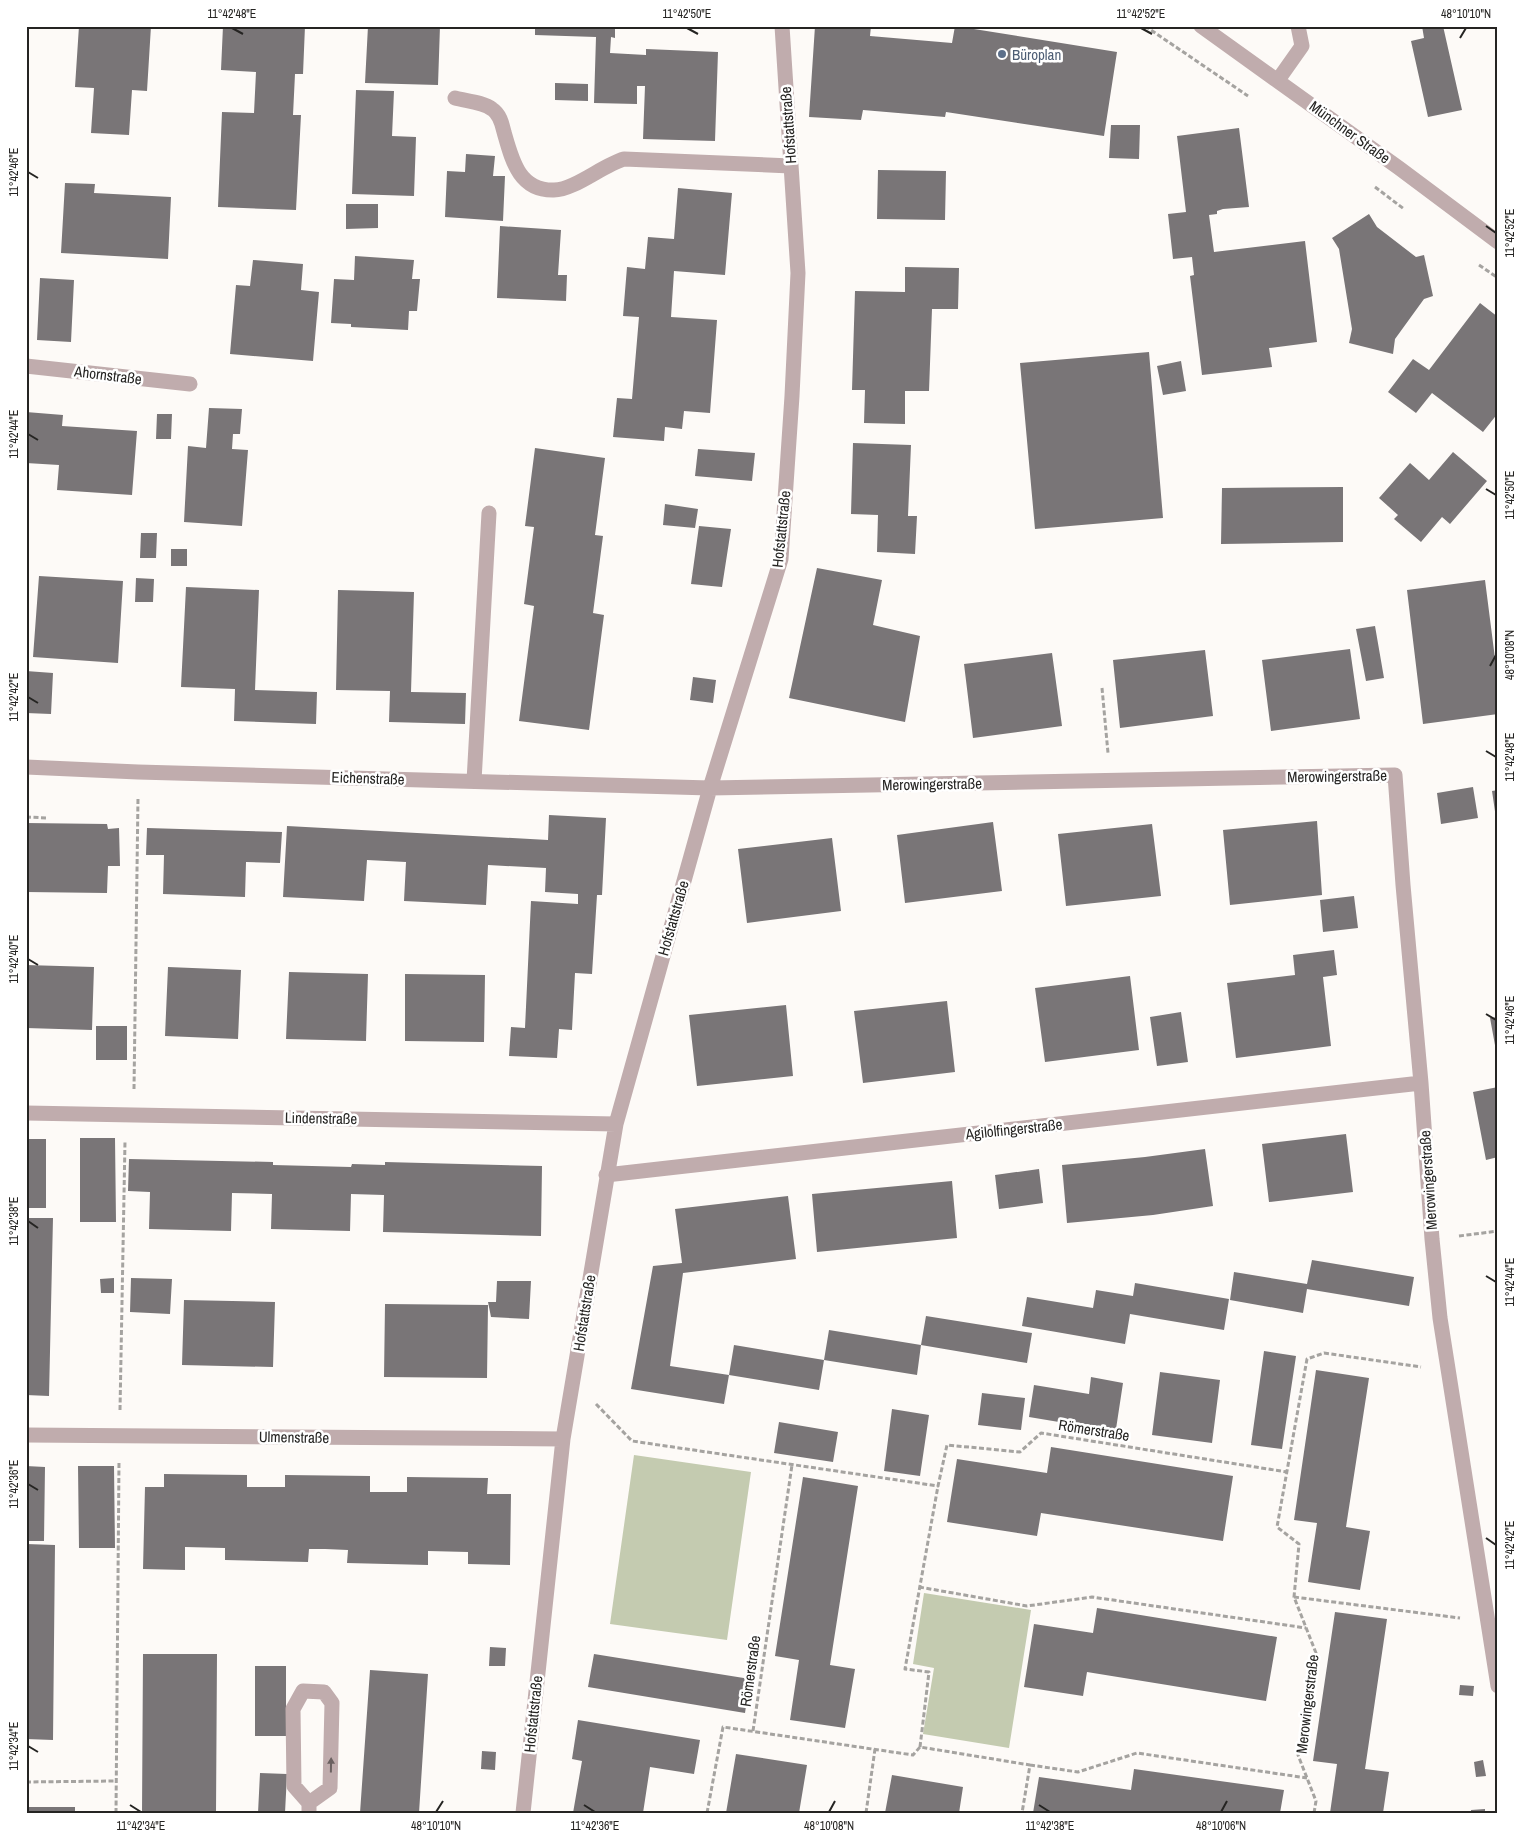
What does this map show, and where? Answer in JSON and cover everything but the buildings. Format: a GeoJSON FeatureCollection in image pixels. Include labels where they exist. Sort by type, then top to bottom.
{"type":"FeatureCollection","features":[{"type":"Feature","properties":{"kind":"street","name":"Hofstattstraße"},"geometry":{"type":"LineString","coordinates":[[523,1813],[563,1439],[616,1124],[710,788],[781,559],[798,273],[782,26]]}},
{"type":"Feature","properties":{"kind":"street","name":"Münchner Straße"},"geometry":{"type":"LineString","coordinates":[[1201,26],[1278,80],[1498,242]]}},
{"type":"Feature","properties":{"kind":"street"},"geometry":{"type":"LineString","coordinates":[[1278,80],[1302,46],[1298,26]]}},
{"type":"Feature","properties":{"kind":"street"},"geometry":{"type":"LineString","coordinates":[[455,98],[492,109],[500,118],[515,167],[526,181],[538,188],[556,190],[580,181],[613,162],[624,159],[791,166]]}},
{"type":"Feature","properties":{"kind":"street","name":"Ahornstraße"},"geometry":{"type":"LineString","coordinates":[[26,366],[190,384]]}},
{"type":"Feature","properties":{"kind":"street"},"geometry":{"type":"LineString","coordinates":[[474,782],[489,513]]}},
{"type":"Feature","properties":{"kind":"street","name":"Eichenstraße"},"geometry":{"type":"LineString","coordinates":[[26,767],[138,772],[710,788]]}},
{"type":"Feature","properties":{"kind":"street","name":"Merowingerstraße"},"geometry":{"type":"LineString","coordinates":[[710,788],[1395,775],[1440,1318],[1498,1686]]}},
{"type":"Feature","properties":{"kind":"street","name":"Agilolfingerstraße"},"geometry":{"type":"LineString","coordinates":[[606,1175],[1421,1084]]}},
{"type":"Feature","properties":{"kind":"street","name":"Lindenstraße"},"geometry":{"type":"LineString","coordinates":[[26,1112],[616,1124]]}},
{"type":"Feature","properties":{"kind":"street","name":"Ulmenstraße"},"geometry":{"type":"LineString","coordinates":[[26,1435],[563,1439]]}},
{"type":"Feature","properties":{"kind":"street"},"geometry":{"type":"LineString","coordinates":[[303,1691],[324,1692],[332,1703],[330,1788],[309,1808],[294,1786],[293,1709],[303,1691]]}},
{"type":"Feature","properties":{"kind":"path"},"geometry":{"type":"LineString","coordinates":[[1145,26],[1249,97]]}},
{"type":"Feature","properties":{"kind":"path"},"geometry":{"type":"LineString","coordinates":[[1372,185],[1411,214]]}},
{"type":"Feature","properties":{"kind":"path"},"geometry":{"type":"LineString","coordinates":[[1475,261],[1498,278]]}},
{"type":"Feature","properties":{"kind":"path"},"geometry":{"type":"LineString","coordinates":[[1102,688],[1110,781]]}},
{"type":"Feature","properties":{"kind":"path"},"geometry":{"type":"LineString","coordinates":[[116,1813],[119,1435],[125,1114],[134,1089],[138,772]]}},
{"type":"Feature","properties":{"kind":"path"},"geometry":{"type":"LineString","coordinates":[[26,817],[47,818]]}},
{"type":"Feature","properties":{"kind":"path"},"geometry":{"type":"LineString","coordinates":[[1432,1239],[1498,1231]]}},
{"type":"Feature","properties":{"kind":"path","name":"Merowingerstraße"},"geometry":{"type":"LineString","coordinates":[[1314,1813],[1316,1801],[1298,1755],[1316,1653],[1294,1597],[1299,1544],[1277,1527],[1307,1359],[1324,1353],[1448,1372]]}},
{"type":"Feature","properties":{"kind":"path"},"geometry":{"type":"LineString","coordinates":[[595,1404],[632,1441],[938,1486]]}},
{"type":"Feature","properties":{"kind":"path","name":"Römerstraße"},"geometry":{"type":"LineString","coordinates":[[920,1747],[929,1672],[905,1669],[946,1445],[1020,1452],[1041,1433],[1287,1472]]}},
{"type":"Feature","properties":{"kind":"path","name":"Römerstraße"},"geometry":{"type":"LineString","coordinates":[[753,1731],[792,1465]]}},
{"type":"Feature","properties":{"kind":"path"},"geometry":{"type":"LineString","coordinates":[[919,1586],[1027,1606],[1092,1597],[1306,1628]]}},
{"type":"Feature","properties":{"kind":"path"},"geometry":{"type":"LineString","coordinates":[[1294,1597],[1487,1622]]}},
{"type":"Feature","properties":{"kind":"path"},"geometry":{"type":"LineString","coordinates":[[707,1813],[723,1727],[913,1755],[920,1747],[1078,1772],[1137,1753],[1307,1778]]}},
{"type":"Feature","properties":{"kind":"path"},"geometry":{"type":"LineString","coordinates":[[866,1813],[875,1749]]}},
{"type":"Feature","properties":{"kind":"path"},"geometry":{"type":"LineString","coordinates":[[1022,1813],[1030,1765]]}},
{"type":"Feature","properties":{"kind":"path"},"geometry":{"type":"LineString","coordinates":[[26,1782],[116,1781]]}},
{"type":"Feature","properties":{"kind":"green space"},"geometry":{"type":"Polygon","coordinates":[[[634,1455],[751,1472],[727,1640],[610,1624],[634,1455]]]}},
{"type":"Feature","properties":{"kind":"green space"},"geometry":{"type":"Polygon","coordinates":[[[924,1593],[1031,1610],[1009,1748],[923,1734],[934,1668],[913,1664],[924,1593]]]}},
{"type":"Feature","properties":{"kind":"place","name":"Büroplan"},"geometry":{"type":"Point","coordinates":[1002,54]}}]}
